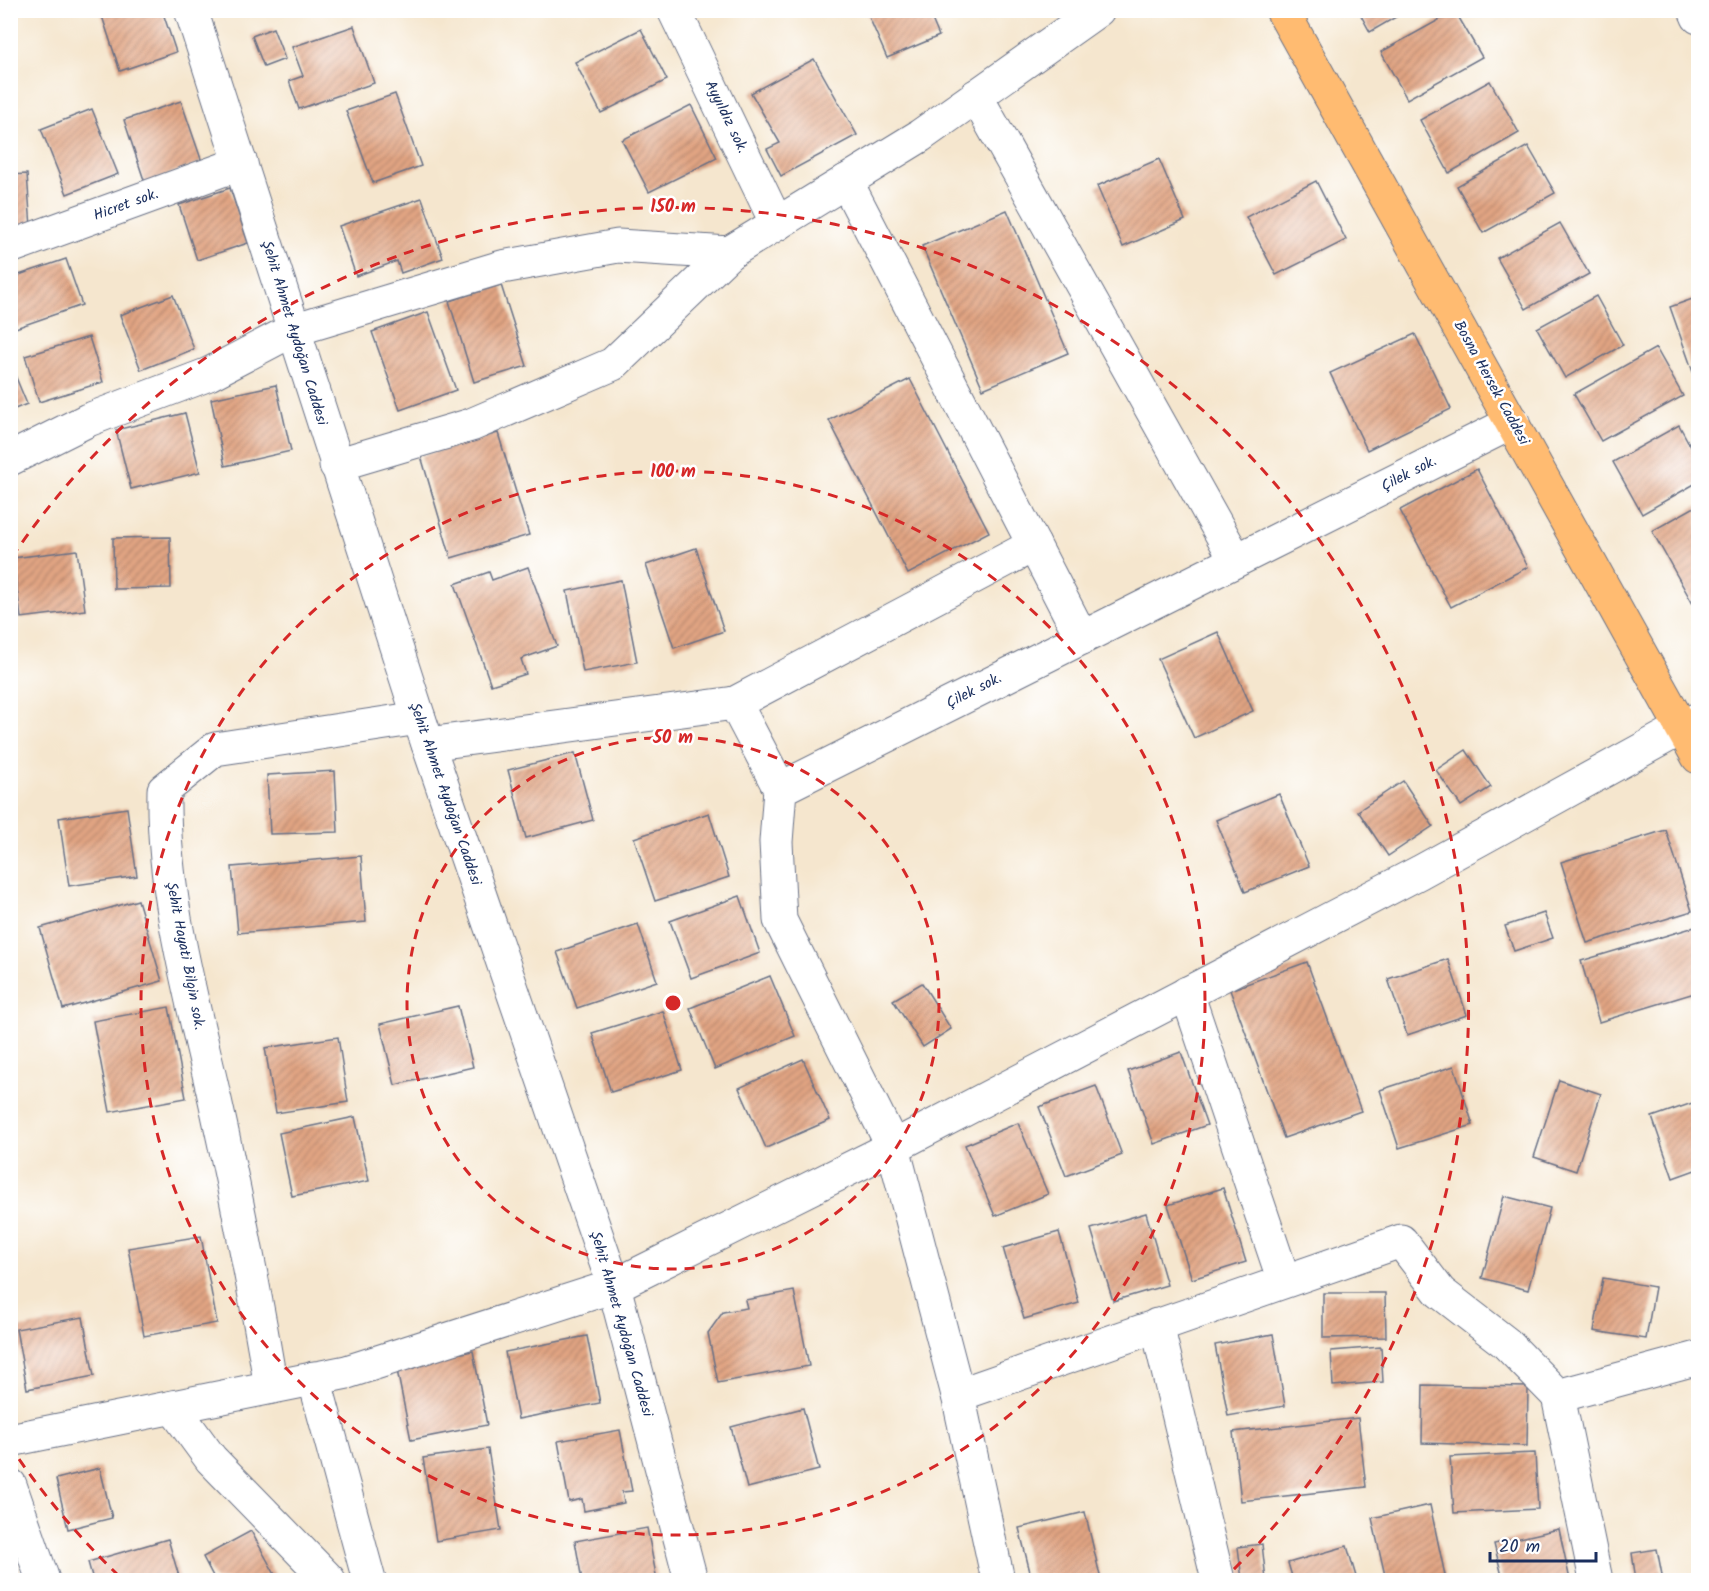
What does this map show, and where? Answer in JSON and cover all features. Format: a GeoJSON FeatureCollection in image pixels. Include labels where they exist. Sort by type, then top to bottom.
{"type":"FeatureCollection","features":[{"type":"Feature","properties":{"kind":"main road","name":"Bosna Hersek Caddesi"},"geometry":{"type":"LineString","coordinates":[[1282,10],[1513,422],[1689,723],[1698,757]]}},
{"type":"Feature","properties":{"kind":"street","name":"Şehit Ahmet Aydoğan Caddesi"},"geometry":{"type":"LineString","coordinates":[[191,10],[336,465],[424,731],[614,1286],[691,1581]]}},
{"type":"Feature","properties":{"kind":"street","name":"Ayyıldız sok."},"geometry":{"type":"LineString","coordinates":[[674,10],[777,224]]}},
{"type":"Feature","properties":{"kind":"street"},"geometry":{"type":"LineString","coordinates":[[336,465],[471,425],[613,364],[729,253],[920,136],[1098,10]]}},
{"type":"Feature","properties":{"kind":"street"},"geometry":{"type":"LineString","coordinates":[[1695,10],[1698,16]]}},
{"type":"Feature","properties":{"kind":"street"},"geometry":{"type":"LineString","coordinates":[[976,96],[1236,560]]}},
{"type":"Feature","properties":{"kind":"street","name":"Hicret sok."},"geometry":{"type":"LineString","coordinates":[[10,247],[241,163]]}},
{"type":"Feature","properties":{"kind":"street"},"geometry":{"type":"LineString","coordinates":[[846,181],[1082,638]]}},
{"type":"Feature","properties":{"kind":"street"},"geometry":{"type":"LineString","coordinates":[[10,459],[88,420],[209,374],[293,330],[502,267],[618,246],[729,253]]}},
{"type":"Feature","properties":{"kind":"street","name":"Çilek sok."},"geometry":{"type":"LineString","coordinates":[[780,789],[1513,422]]}},
{"type":"Feature","properties":{"kind":"street"},"geometry":{"type":"LineString","coordinates":[[998,1581],[958,1395],[893,1147],[780,920],[776,842],[780,789],[735,703],[1034,545]]}},
{"type":"Feature","properties":{"kind":"street","name":"Şehit Hayati Bilgin sok."},"geometry":{"type":"LineString","coordinates":[[272,1387],[249,1264],[181,950],[163,835],[164,790],[215,749],[735,703]]}},
{"type":"Feature","properties":{"kind":"street"},"geometry":{"type":"LineString","coordinates":[[10,1440],[347,1372],[614,1286],[893,1147],[1420,872],[1689,723]]}},
{"type":"Feature","properties":{"kind":"street"},"geometry":{"type":"LineString","coordinates":[[1187,993],[1284,1281]]}},
{"type":"Feature","properties":{"kind":"street"},"geometry":{"type":"LineString","coordinates":[[958,1395],[1401,1241],[1440,1292],[1506,1343],[1558,1396],[1596,1581]]}},
{"type":"Feature","properties":{"kind":"street"},"geometry":{"type":"LineString","coordinates":[[1157,1325],[1218,1581]]}},
{"type":"Feature","properties":{"kind":"street"},"geometry":{"type":"LineString","coordinates":[[1558,1396],[1698,1358]]}},
{"type":"Feature","properties":{"kind":"street"},"geometry":{"type":"LineString","coordinates":[[314,1378],[369,1581]]}},
{"type":"Feature","properties":{"kind":"street"},"geometry":{"type":"LineString","coordinates":[[173,1407],[211,1459],[328,1581]]}},
{"type":"Feature","properties":{"kind":"street"},"geometry":{"type":"LineString","coordinates":[[10,1485],[43,1581]]}},
{"type":"Feature","properties":{"kind":"building"},"geometry":{"type":"Polygon","coordinates":[[[100,10],[162,10],[176,52],[120,71],[100,10]]]}},
{"type":"Feature","properties":{"kind":"building"},"geometry":{"type":"Polygon","coordinates":[[[866,10],[928,10],[939,36],[887,58],[866,10]]]}},
{"type":"Feature","properties":{"kind":"building"},"geometry":{"type":"Polygon","coordinates":[[[1358,10],[1408,10],[1370,32],[1358,10]]]}},
{"type":"Feature","properties":{"kind":"building"},"geometry":{"type":"Polygon","coordinates":[[[1455,11],[1482,57],[1407,99],[1381,52],[1455,11]]]}},
{"type":"Feature","properties":{"kind":"building"},"geometry":{"type":"Polygon","coordinates":[[[354,26],[374,83],[299,109],[289,81],[303,76],[292,47],[354,26]]]}},
{"type":"Feature","properties":{"kind":"building"},"geometry":{"type":"Polygon","coordinates":[[[273,28],[285,59],[264,67],[252,36],[273,28]]]}},
{"type":"Feature","properties":{"kind":"building"},"geometry":{"type":"Polygon","coordinates":[[[641,29],[667,80],[601,113],[575,62],[641,29]]]}},
{"type":"Feature","properties":{"kind":"building"},"geometry":{"type":"Polygon","coordinates":[[[814,59],[857,135],[781,176],[767,149],[780,143],[751,93],[814,59]]]}},
{"type":"Feature","properties":{"kind":"building"},"geometry":{"type":"Polygon","coordinates":[[[1490,81],[1519,133],[1449,173],[1420,120],[1490,81]]]}},
{"type":"Feature","properties":{"kind":"building"},"geometry":{"type":"Polygon","coordinates":[[[395,94],[421,166],[373,183],[346,111],[395,94]]]}},
{"type":"Feature","properties":{"kind":"building"},"geometry":{"type":"Polygon","coordinates":[[[181,101],[202,162],[145,183],[124,120],[181,101]]]}},
{"type":"Feature","properties":{"kind":"building"},"geometry":{"type":"Polygon","coordinates":[[[691,105],[717,158],[649,192],[622,140],[691,105]]]}},
{"type":"Feature","properties":{"kind":"building"},"geometry":{"type":"Polygon","coordinates":[[[92,109],[118,174],[67,194],[41,129],[92,109]]]}},
{"type":"Feature","properties":{"kind":"building"},"geometry":{"type":"Polygon","coordinates":[[[1528,146],[1555,193],[1483,233],[1457,186],[1528,146]]]}},
{"type":"Feature","properties":{"kind":"building"},"geometry":{"type":"Polygon","coordinates":[[[1159,159],[1185,220],[1123,247],[1097,186],[1159,159]]]}},
{"type":"Feature","properties":{"kind":"building"},"geometry":{"type":"Polygon","coordinates":[[[27,174],[31,227],[10,228],[10,175],[27,174]]]}},
{"type":"Feature","properties":{"kind":"building"},"geometry":{"type":"Polygon","coordinates":[[[1316,181],[1346,240],[1276,275],[1246,217],[1316,181]]]}},
{"type":"Feature","properties":{"kind":"building"},"geometry":{"type":"Polygon","coordinates":[[[230,188],[248,243],[197,260],[179,205],[230,188]]]}},
{"type":"Feature","properties":{"kind":"building"},"geometry":{"type":"Polygon","coordinates":[[[422,198],[443,258],[401,273],[397,261],[356,276],[339,226],[422,198]]]}},
{"type":"Feature","properties":{"kind":"building"},"geometry":{"type":"Polygon","coordinates":[[[1007,210],[1068,353],[983,389],[922,246],[1007,210]]]}},
{"type":"Feature","properties":{"kind":"building"},"geometry":{"type":"Polygon","coordinates":[[[1560,223],[1589,274],[1526,309],[1497,258],[1560,223]]]}},
{"type":"Feature","properties":{"kind":"building"},"geometry":{"type":"Polygon","coordinates":[[[66,259],[82,305],[10,330],[10,278],[66,259]]]}},
{"type":"Feature","properties":{"kind":"building"},"geometry":{"type":"Polygon","coordinates":[[[501,285],[527,366],[474,382],[449,301],[501,285]]]}},
{"type":"Feature","properties":{"kind":"building"},"geometry":{"type":"Polygon","coordinates":[[[173,295],[194,349],[141,370],[120,315],[173,295]]]}},
{"type":"Feature","properties":{"kind":"building"},"geometry":{"type":"Polygon","coordinates":[[[1596,296],[1623,345],[1565,378],[1537,328],[1596,296]]]}},
{"type":"Feature","properties":{"kind":"building"},"geometry":{"type":"Polygon","coordinates":[[[1698,297],[1698,370],[1693,372],[1670,307],[1698,297]]]}},
{"type":"Feature","properties":{"kind":"building"},"geometry":{"type":"Polygon","coordinates":[[[428,312],[456,390],[400,410],[372,332],[428,312]]]}},
{"type":"Feature","properties":{"kind":"building"},"geometry":{"type":"Polygon","coordinates":[[[1415,334],[1451,409],[1367,450],[1330,373],[1415,334]]]}},
{"type":"Feature","properties":{"kind":"building"},"geometry":{"type":"Polygon","coordinates":[[[89,337],[103,382],[39,402],[25,356],[89,337]]]}},
{"type":"Feature","properties":{"kind":"building"},"geometry":{"type":"Polygon","coordinates":[[[1656,348],[1683,396],[1601,441],[1574,394],[1656,348]]]}},
{"type":"Feature","properties":{"kind":"building"},"geometry":{"type":"Polygon","coordinates":[[[10,363],[27,404],[10,411],[10,363]]]}},
{"type":"Feature","properties":{"kind":"building"},"geometry":{"type":"Polygon","coordinates":[[[910,379],[989,532],[908,574],[829,420],[910,379]]]}},
{"type":"Feature","properties":{"kind":"building"},"geometry":{"type":"Polygon","coordinates":[[[276,385],[291,451],[225,466],[211,399],[276,385]]]}},
{"type":"Feature","properties":{"kind":"building"},"geometry":{"type":"Polygon","coordinates":[[[185,413],[200,472],[131,489],[116,430],[185,413]]]}},
{"type":"Feature","properties":{"kind":"building"},"geometry":{"type":"Polygon","coordinates":[[[1679,425],[1698,460],[1698,482],[1642,514],[1613,462],[1679,425]]]}},
{"type":"Feature","properties":{"kind":"building"},"geometry":{"type":"Polygon","coordinates":[[[498,433],[529,535],[451,558],[421,456],[498,433]]]}},
{"type":"Feature","properties":{"kind":"building"},"geometry":{"type":"Polygon","coordinates":[[[1477,469],[1528,567],[1451,607],[1400,510],[1477,469]]]}},
{"type":"Feature","properties":{"kind":"building"},"geometry":{"type":"Polygon","coordinates":[[[1698,505],[1698,613],[1652,531],[1698,505]]]}},
{"type":"Feature","properties":{"kind":"building"},"geometry":{"type":"Polygon","coordinates":[[[170,537],[171,588],[114,589],[113,538],[170,537]]]}},
{"type":"Feature","properties":{"kind":"building"},"geometry":{"type":"Polygon","coordinates":[[[696,548],[724,631],[674,648],[646,565],[696,548]]]}},
{"type":"Feature","properties":{"kind":"building"},"geometry":{"type":"Polygon","coordinates":[[[77,550],[85,610],[21,618],[13,558],[77,550]]]}},
{"type":"Feature","properties":{"kind":"building"},"geometry":{"type":"Polygon","coordinates":[[[528,567],[557,646],[521,659],[526,674],[491,685],[455,584],[489,572],[492,580],[528,567]]]}},
{"type":"Feature","properties":{"kind":"building"},"geometry":{"type":"Polygon","coordinates":[[[621,580],[637,662],[583,672],[567,591],[621,580]]]}},
{"type":"Feature","properties":{"kind":"building"},"geometry":{"type":"Polygon","coordinates":[[[1218,632],[1253,711],[1194,738],[1158,659],[1218,632]]]}},
{"type":"Feature","properties":{"kind":"building"},"geometry":{"type":"Polygon","coordinates":[[[1466,750],[1491,787],[1461,806],[1436,770],[1466,750]]]}},
{"type":"Feature","properties":{"kind":"building"},"geometry":{"type":"Polygon","coordinates":[[[575,753],[593,820],[526,838],[508,770],[575,753]]]}},
{"type":"Feature","properties":{"kind":"building"},"geometry":{"type":"Polygon","coordinates":[[[335,771],[338,832],[270,834],[267,775],[335,771]]]}},
{"type":"Feature","properties":{"kind":"building"},"geometry":{"type":"Polygon","coordinates":[[[1403,781],[1433,826],[1388,856],[1358,811],[1403,781]]]}},
{"type":"Feature","properties":{"kind":"building"},"geometry":{"type":"Polygon","coordinates":[[[1279,794],[1309,866],[1245,892],[1216,820],[1279,794]]]}},
{"type":"Feature","properties":{"kind":"building"},"geometry":{"type":"Polygon","coordinates":[[[127,808],[137,876],[69,886],[59,818],[127,808]]]}},
{"type":"Feature","properties":{"kind":"building"},"geometry":{"type":"Polygon","coordinates":[[[709,813],[729,877],[655,901],[634,838],[709,813]]]}},
{"type":"Feature","properties":{"kind":"building"},"geometry":{"type":"Polygon","coordinates":[[[1666,830],[1692,911],[1587,943],[1561,862],[1666,830]]]}},
{"type":"Feature","properties":{"kind":"building"},"geometry":{"type":"Polygon","coordinates":[[[361,856],[366,922],[238,933],[232,867],[361,856]]]}},
{"type":"Feature","properties":{"kind":"building"},"geometry":{"type":"Polygon","coordinates":[[[740,896],[760,953],[691,978],[670,921],[740,896]]]}},
{"type":"Feature","properties":{"kind":"building"},"geometry":{"type":"Polygon","coordinates":[[[138,900],[162,981],[63,1009],[40,928],[138,900]]]}},
{"type":"Feature","properties":{"kind":"building"},"geometry":{"type":"Polygon","coordinates":[[[1544,913],[1553,938],[1514,951],[1505,926],[1544,913]]]}},
{"type":"Feature","properties":{"kind":"building"},"geometry":{"type":"Polygon","coordinates":[[[638,924],[657,981],[577,1008],[557,952],[638,924]]]}},
{"type":"Feature","properties":{"kind":"building"},"geometry":{"type":"Polygon","coordinates":[[[1698,926],[1698,992],[1599,1022],[1581,961],[1698,926]]]}},
{"type":"Feature","properties":{"kind":"building"},"geometry":{"type":"Polygon","coordinates":[[[1448,959],[1467,1015],[1407,1035],[1388,979],[1448,959]]]}},
{"type":"Feature","properties":{"kind":"building"},"geometry":{"type":"Polygon","coordinates":[[[1307,962],[1361,1111],[1284,1138],[1230,990],[1307,962]]]}},
{"type":"Feature","properties":{"kind":"building"},"geometry":{"type":"Polygon","coordinates":[[[770,976],[795,1036],[715,1069],[690,1008],[770,976]]]}},
{"type":"Feature","properties":{"kind":"building"},"geometry":{"type":"Polygon","coordinates":[[[922,983],[951,1029],[923,1047],[893,1000],[922,983]]]}},
{"type":"Feature","properties":{"kind":"building"},"geometry":{"type":"Polygon","coordinates":[[[458,1006],[473,1067],[395,1085],[380,1024],[458,1006]]]}},
{"type":"Feature","properties":{"kind":"building"},"geometry":{"type":"Polygon","coordinates":[[[169,1007],[186,1098],[110,1112],[93,1021],[169,1007]]]}},
{"type":"Feature","properties":{"kind":"building"},"geometry":{"type":"Polygon","coordinates":[[[663,1011],[682,1070],[611,1092],[592,1033],[663,1011]]]}},
{"type":"Feature","properties":{"kind":"building"},"geometry":{"type":"Polygon","coordinates":[[[338,1037],[348,1102],[276,1113],[265,1048],[338,1037]]]}},
{"type":"Feature","properties":{"kind":"building"},"geometry":{"type":"Polygon","coordinates":[[[1181,1052],[1207,1125],[1154,1144],[1128,1071],[1181,1052]]]}},
{"type":"Feature","properties":{"kind":"building"},"geometry":{"type":"Polygon","coordinates":[[[803,1059],[830,1120],[766,1148],[739,1088],[803,1059]]]}},
{"type":"Feature","properties":{"kind":"building"},"geometry":{"type":"Polygon","coordinates":[[[1454,1066],[1473,1125],[1399,1148],[1380,1090],[1454,1066]]]}},
{"type":"Feature","properties":{"kind":"building"},"geometry":{"type":"Polygon","coordinates":[[[1559,1080],[1601,1094],[1576,1171],[1534,1157],[1559,1080]]]}},
{"type":"Feature","properties":{"kind":"building"},"geometry":{"type":"Polygon","coordinates":[[[1096,1086],[1122,1155],[1066,1176],[1039,1107],[1096,1086]]]}},
{"type":"Feature","properties":{"kind":"building"},"geometry":{"type":"Polygon","coordinates":[[[1698,1101],[1698,1169],[1673,1178],[1652,1117],[1698,1101]]]}},
{"type":"Feature","properties":{"kind":"building"},"geometry":{"type":"Polygon","coordinates":[[[355,1117],[369,1181],[292,1196],[279,1133],[355,1117]]]}},
{"type":"Feature","properties":{"kind":"building"},"geometry":{"type":"Polygon","coordinates":[[[1018,1123],[1048,1194],[995,1216],[965,1145],[1018,1123]]]}},
{"type":"Feature","properties":{"kind":"building"},"geometry":{"type":"Polygon","coordinates":[[[1223,1188],[1246,1262],[1192,1279],[1168,1205],[1223,1188]]]}},
{"type":"Feature","properties":{"kind":"building"},"geometry":{"type":"Polygon","coordinates":[[[1504,1196],[1550,1208],[1528,1290],[1482,1278],[1504,1196]]]}},
{"type":"Feature","properties":{"kind":"building"},"geometry":{"type":"Polygon","coordinates":[[[1146,1213],[1167,1285],[1113,1301],[1091,1229],[1146,1213]]]}},
{"type":"Feature","properties":{"kind":"building"},"geometry":{"type":"Polygon","coordinates":[[[1059,1232],[1079,1303],[1024,1319],[1003,1248],[1059,1232]]]}},
{"type":"Feature","properties":{"kind":"building"},"geometry":{"type":"Polygon","coordinates":[[[201,1236],[217,1323],[144,1336],[128,1248],[201,1236]]]}},
{"type":"Feature","properties":{"kind":"building"},"geometry":{"type":"Polygon","coordinates":[[[1603,1278],[1655,1287],[1646,1339],[1594,1331],[1603,1278]]]}},
{"type":"Feature","properties":{"kind":"building"},"geometry":{"type":"Polygon","coordinates":[[[794,1291],[809,1366],[718,1383],[708,1333],[723,1312],[747,1308],[745,1300],[794,1291]]]}},
{"type":"Feature","properties":{"kind":"building"},"geometry":{"type":"Polygon","coordinates":[[[1323,1293],[1385,1293],[1386,1337],[1323,1338],[1323,1293]]]}},
{"type":"Feature","properties":{"kind":"building"},"geometry":{"type":"Polygon","coordinates":[[[83,1317],[94,1376],[27,1389],[16,1329],[83,1317]]]}},
{"type":"Feature","properties":{"kind":"building"},"geometry":{"type":"Polygon","coordinates":[[[1273,1334],[1285,1406],[1228,1416],[1215,1345],[1273,1334]]]}},
{"type":"Feature","properties":{"kind":"building"},"geometry":{"type":"Polygon","coordinates":[[[587,1336],[600,1403],[518,1419],[505,1352],[587,1336]]]}},
{"type":"Feature","properties":{"kind":"building"},"geometry":{"type":"Polygon","coordinates":[[[1381,1347],[1383,1382],[1333,1386],[1331,1351],[1381,1347]]]}},
{"type":"Feature","properties":{"kind":"building"},"geometry":{"type":"Polygon","coordinates":[[[473,1351],[487,1425],[411,1440],[396,1365],[473,1351]]]}},
{"type":"Feature","properties":{"kind":"building"},"geometry":{"type":"Polygon","coordinates":[[[1423,1385],[1528,1387],[1527,1446],[1422,1443],[1423,1385]]]}},
{"type":"Feature","properties":{"kind":"building"},"geometry":{"type":"Polygon","coordinates":[[[803,1408],[819,1470],[747,1488],[731,1427],[803,1408]]]}},
{"type":"Feature","properties":{"kind":"building"},"geometry":{"type":"Polygon","coordinates":[[[1358,1418],[1366,1487],[1241,1501],[1233,1432],[1358,1418]]]}},
{"type":"Feature","properties":{"kind":"building"},"geometry":{"type":"Polygon","coordinates":[[[620,1430],[632,1491],[622,1492],[624,1503],[584,1511],[582,1499],[569,1502],[558,1441],[620,1430]]]}},
{"type":"Feature","properties":{"kind":"building"},"geometry":{"type":"Polygon","coordinates":[[[488,1449],[501,1530],[436,1541],[423,1458],[488,1449]]]}},
{"type":"Feature","properties":{"kind":"building"},"geometry":{"type":"Polygon","coordinates":[[[1535,1453],[1538,1509],[1454,1513],[1450,1457],[1535,1453]]]}},
{"type":"Feature","properties":{"kind":"building"},"geometry":{"type":"Polygon","coordinates":[[[100,1468],[112,1518],[68,1529],[56,1479],[100,1468]]]}},
{"type":"Feature","properties":{"kind":"building"},"geometry":{"type":"Polygon","coordinates":[[[1430,1505],[1446,1580],[1386,1580],[1372,1518],[1430,1505]]]}},
{"type":"Feature","properties":{"kind":"building"},"geometry":{"type":"Polygon","coordinates":[[[1085,1512],[1101,1580],[1032,1580],[1019,1528],[1085,1512]]]}},
{"type":"Feature","properties":{"kind":"building"},"geometry":{"type":"Polygon","coordinates":[[[647,1528],[657,1580],[582,1580],[575,1541],[647,1528]]]}},
{"type":"Feature","properties":{"kind":"building"},"geometry":{"type":"Polygon","coordinates":[[[1559,1529],[1570,1580],[1503,1580],[1494,1544],[1559,1529]]]}},
{"type":"Feature","properties":{"kind":"building"},"geometry":{"type":"Polygon","coordinates":[[[251,1531],[278,1580],[215,1580],[203,1557],[251,1531]]]}},
{"type":"Feature","properties":{"kind":"building"},"geometry":{"type":"Polygon","coordinates":[[[168,1539],[180,1580],[93,1580],[88,1562],[168,1539]]]}},
{"type":"Feature","properties":{"kind":"building"},"geometry":{"type":"Polygon","coordinates":[[[1262,1544],[1266,1580],[1242,1580],[1238,1547],[1262,1544]]]}},
{"type":"Feature","properties":{"kind":"building"},"geometry":{"type":"Polygon","coordinates":[[[1347,1546],[1357,1580],[1293,1580],[1288,1563],[1347,1546]]]}},
{"type":"Feature","properties":{"kind":"building"},"geometry":{"type":"Polygon","coordinates":[[[1657,1549],[1663,1580],[1636,1580],[1632,1553],[1657,1549]]]}},
{"type":"Feature","properties":{"kind":"building"},"geometry":{"type":"Polygon","coordinates":[[[11,1552],[20,1580],[10,1580],[11,1552]]]}}]}
